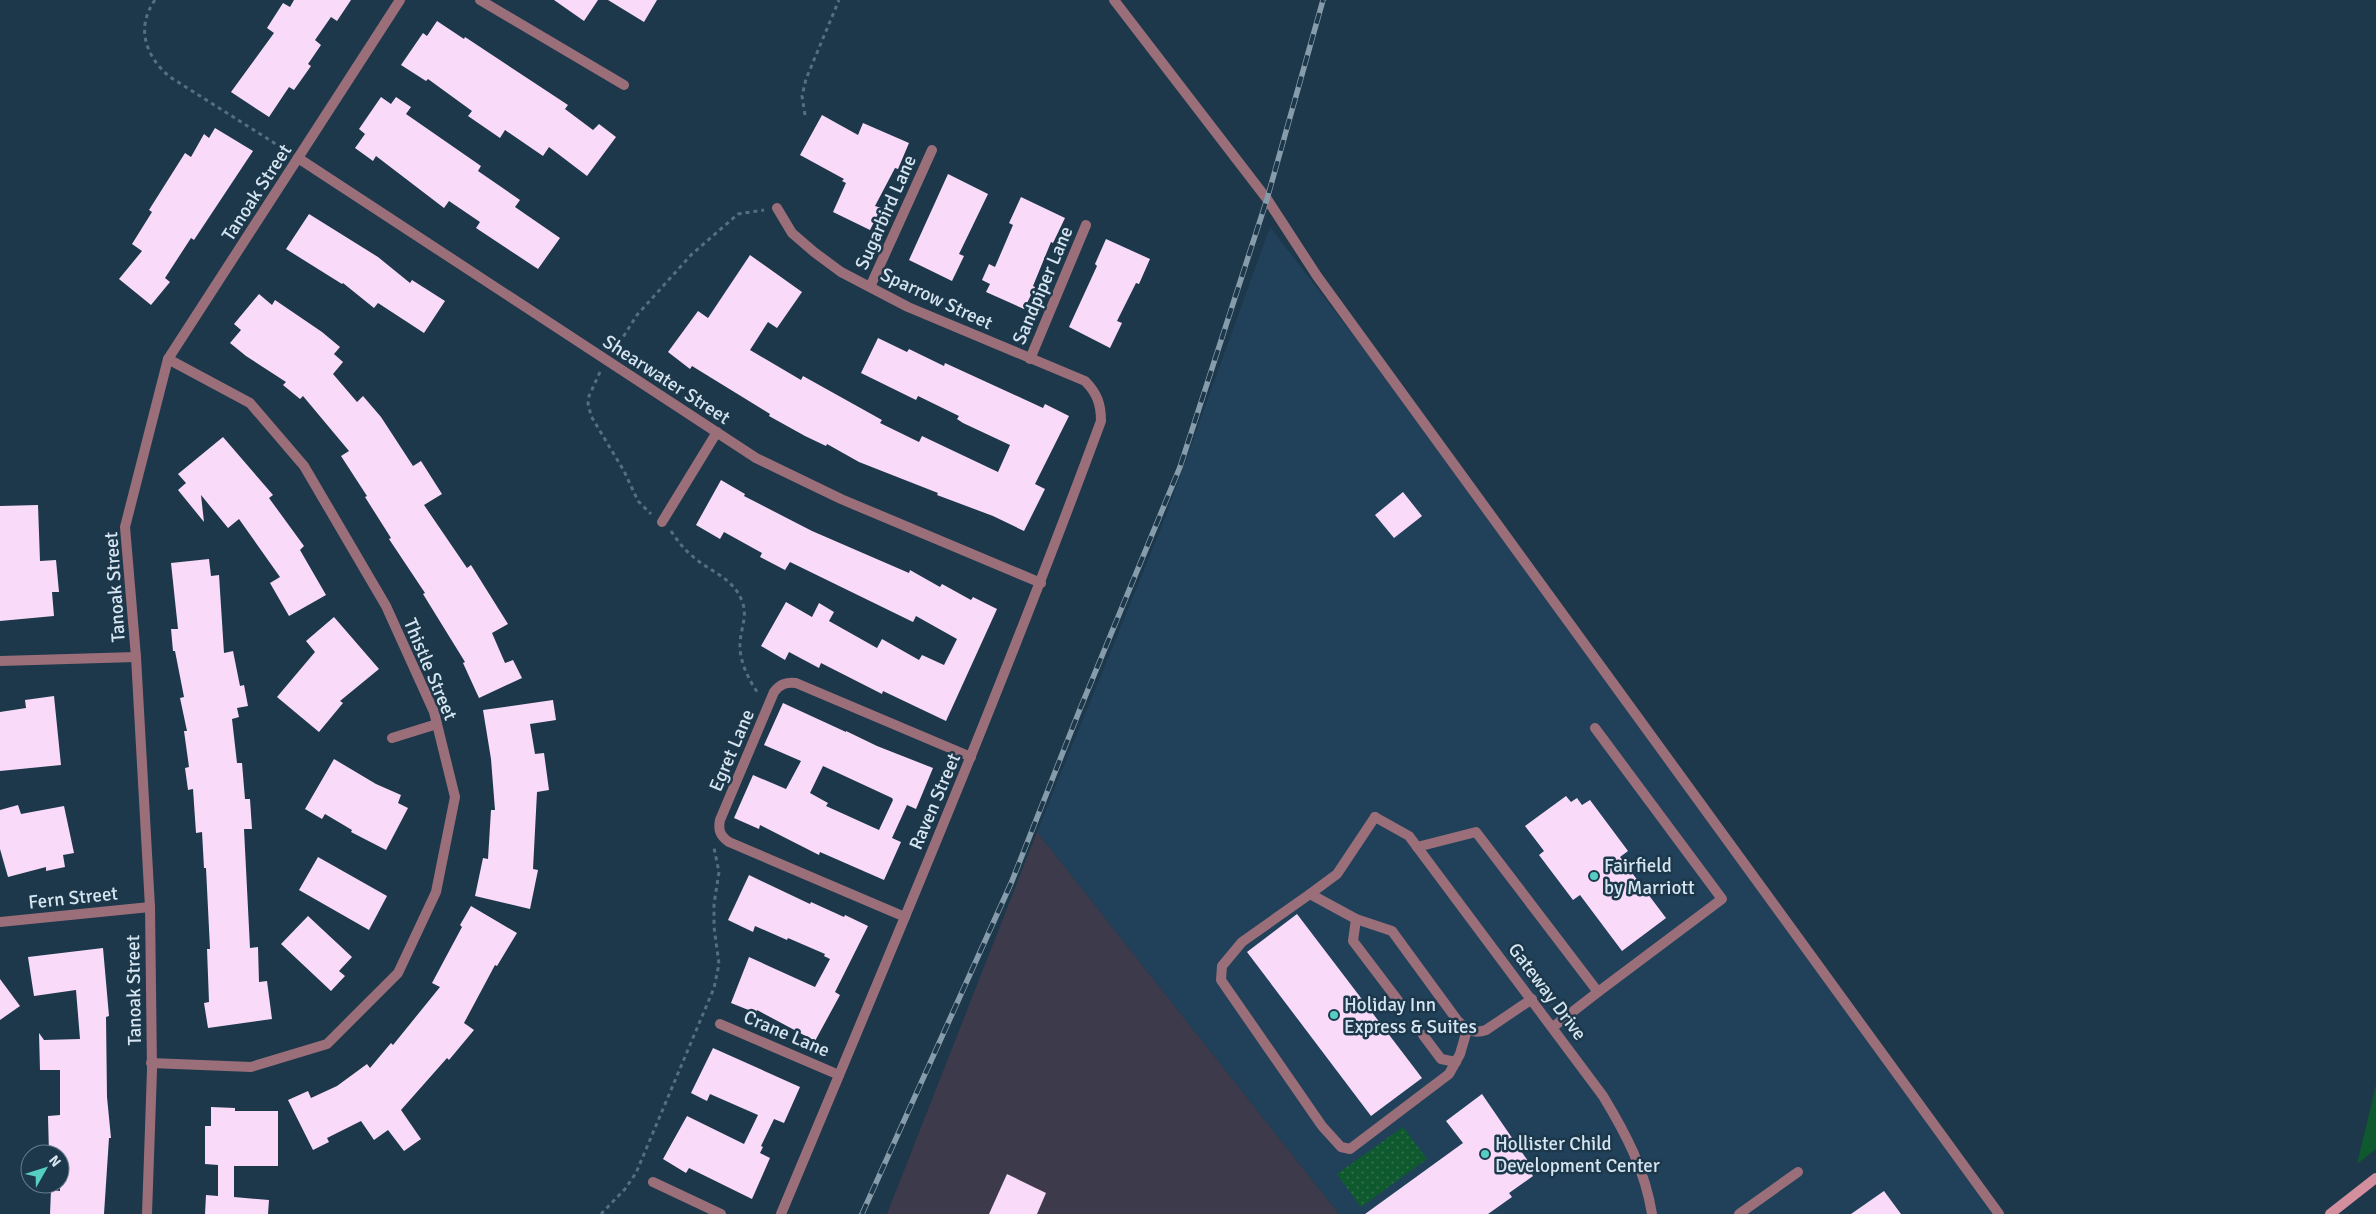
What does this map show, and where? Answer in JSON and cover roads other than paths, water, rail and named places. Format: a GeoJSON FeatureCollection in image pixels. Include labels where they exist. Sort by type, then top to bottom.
{"type":"FeatureCollection","features":[{"type":"Feature","properties":{"kind":"main road"},"geometry":{"type":"LineString","coordinates":[[2330,1214],[2376,1178]]}},
{"type":"Feature","properties":{"kind":"street","name":"Tanoak Street"},"geometry":{"type":"LineString","coordinates":[[147,1214],[151,1063],[150,907],[136,657],[125,527],[168,360],[400,0]]}},
{"type":"Feature","properties":{"kind":"street"},"geometry":{"type":"LineString","coordinates":[[480,0],[624,85]]}},
{"type":"Feature","properties":{"kind":"street"},"geometry":{"type":"LineString","coordinates":[[1114,0],[1267,199],[1317,276],[1999,1214]]}},
{"type":"Feature","properties":{"kind":"street","name":"Sugarbird Lane"},"geometry":{"type":"LineString","coordinates":[[870,287],[932,150]]}},
{"type":"Feature","properties":{"kind":"street","name":"Shearwater Street"},"geometry":{"type":"LineString","coordinates":[[298,158],[756,458],[841,499],[1041,583]]}},
{"type":"Feature","properties":{"kind":"street","name":"Sparrow Street"},"geometry":{"type":"LineString","coordinates":[[778,208],[792,233],[841,272],[908,307],[1030,359],[1085,380],[1098,396]]}},
{"type":"Feature","properties":{"kind":"street","name":"Sandpiper Lane"},"geometry":{"type":"LineString","coordinates":[[1030,359],[1086,225]]}},
{"type":"Feature","properties":{"kind":"street","name":"Thistle Street"},"geometry":{"type":"LineString","coordinates":[[151,1063],[251,1067],[326,1044],[398,973],[436,892],[455,797],[434,712],[386,606],[304,466],[250,403],[168,360]]}},
{"type":"Feature","properties":{"kind":"street","name":"Raven Street"},"geometry":{"type":"LineString","coordinates":[[781,1214],[971,757],[1041,583],[1101,421],[1098,396]]}},
{"type":"Feature","properties":{"kind":"street"},"geometry":{"type":"LineString","coordinates":[[662,522],[717,432]]}},
{"type":"Feature","properties":{"kind":"street"},"geometry":{"type":"LineString","coordinates":[[0,661],[136,657]]}},
{"type":"Feature","properties":{"kind":"street","name":"Egret Lane"},"geometry":{"type":"LineString","coordinates":[[905,917],[729,842],[720,832],[720,820],[768,706],[778,688],[789,682],[971,757]]}},
{"type":"Feature","properties":{"kind":"street"},"geometry":{"type":"LineString","coordinates":[[392,738],[437,724]]}},
{"type":"Feature","properties":{"kind":"street"},"geometry":{"type":"LineString","coordinates":[[1553,1028],[1722,899],[1595,728]]}},
{"type":"Feature","properties":{"kind":"street","name":"Gateway Drive"},"geometry":{"type":"LineString","coordinates":[[1310,894],[1337,874],[1375,817],[1409,836],[1603,1096],[1627,1135],[1641,1167],[1649,1194],[1652,1214]]}},
{"type":"Feature","properties":{"kind":"street"},"geometry":{"type":"LineString","coordinates":[[1417,847],[1476,832],[1598,992]]}},
{"type":"Feature","properties":{"kind":"street"},"geometry":{"type":"LineString","coordinates":[[1467,1030],[1456,1062],[1449,1074],[1350,1149],[1341,1147],[1322,1126],[1221,980],[1222,966],[1242,942],[1310,894],[1356,919],[1392,931],[1457,1020],[1467,1030],[1478,1033],[1486,1030],[1532,1000]]}},
{"type":"Feature","properties":{"kind":"street","name":"Fern Street"},"geometry":{"type":"LineString","coordinates":[[0,922],[150,907]]}},
{"type":"Feature","properties":{"kind":"street"},"geometry":{"type":"LineString","coordinates":[[1356,919],[1353,941],[1400,1003]]}},
{"type":"Feature","properties":{"kind":"street","name":"Crane Lane"},"geometry":{"type":"LineString","coordinates":[[720,1024],[839,1075]]}},
{"type":"Feature","properties":{"kind":"street"},"geometry":{"type":"LineString","coordinates":[[1423,1035],[1441,1059],[1456,1062]]}},
{"type":"Feature","properties":{"kind":"street"},"geometry":{"type":"LineString","coordinates":[[1739,1214],[1798,1172]]}},
{"type":"Feature","properties":{"kind":"street"},"geometry":{"type":"LineString","coordinates":[[653,1182],[722,1214]]}},
{"type":"Feature","properties":{"kind":"railway"},"geometry":{"type":"LineString","coordinates":[[862,1214],[1012,881],[1080,709],[1180,467],[1267,199],[1323,0]]}},
{"type":"Feature","properties":{"kind":"place","name":"Fairfield by Marriott"},"geometry":{"type":"Point","coordinates":[1594,876]}},
{"type":"Feature","properties":{"kind":"place","name":"Holiday Inn Express & Suites"},"geometry":{"type":"Point","coordinates":[1334,1015]}},
{"type":"Feature","properties":{"kind":"place","name":"Hollister Child Development Center"},"geometry":{"type":"Point","coordinates":[1485,1154]}}]}
